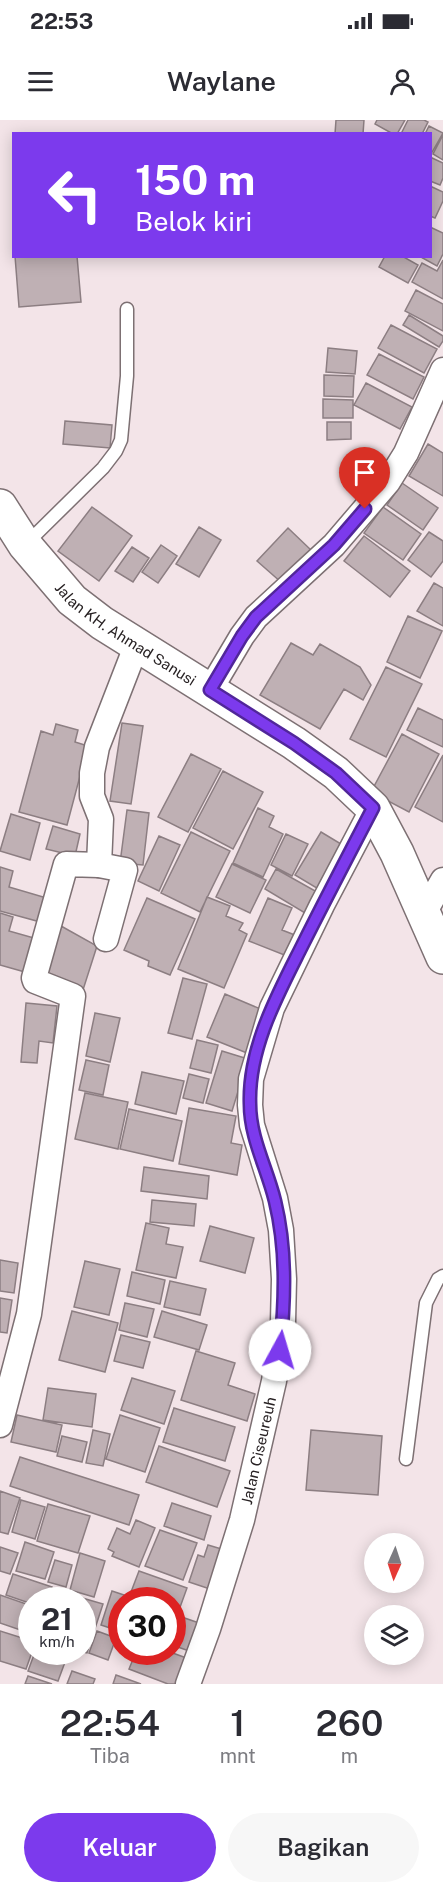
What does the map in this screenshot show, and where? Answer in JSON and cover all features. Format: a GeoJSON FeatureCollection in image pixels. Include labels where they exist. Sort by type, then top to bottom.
{"type":"FeatureCollection","features":[{"type":"Feature","properties":{"kind":"highway","name":"Jalan KH. Ahmad Sanusi"},"geometry":{"type":"LineString","coordinates":[[0,506],[24,545],[72,600],[102,623],[294,743],[336,773],[373,808],[397,853],[443,957]]}},
{"type":"Feature","properties":{"kind":"street"},"geometry":{"type":"LineString","coordinates":[[210,690],[256,617],[334,545],[388,482],[406,453],[443,370]]}},
{"type":"Feature","properties":{"kind":"street"},"geometry":{"type":"LineString","coordinates":[[99,865],[101,819],[92,796],[92,773],[97,747],[136,644]]}},
{"type":"Feature","properties":{"kind":"street","name":"Jalan Ciseureuh"},"geometry":{"type":"LineString","coordinates":[[188,1684],[242,1520],[274,1381],[283,1322],[282,1230],[275,1198],[252,1125],[251,1079],[272,1008],[322,904],[373,808]]}},
{"type":"Feature","properties":{"kind":"street"},"geometry":{"type":"LineString","coordinates":[[0,1425],[29,1314],[73,996],[34,979],[65,865],[70,862],[125,870],[106,939]]}},
{"type":"Feature","properties":{"kind":"street"},"geometry":{"type":"LineString","coordinates":[[424,913],[443,880]]}},
{"type":"Feature","properties":{"kind":"lane"},"geometry":{"type":"LineString","coordinates":[[24,545],[104,468],[121,440],[127,376],[128,309]]}},
{"type":"Feature","properties":{"kind":"lane"},"geometry":{"type":"LineString","coordinates":[[406,1459],[426,1303],[438,1279],[443,1276]]}},
{"type":"Feature","properties":{"kind":"building"},"geometry":{"type":"Polygon","coordinates":[[[336,120],[364,120],[363,132],[335,132],[336,120]]]}},
{"type":"Feature","properties":{"kind":"building"},"geometry":{"type":"Polygon","coordinates":[[[377,120],[405,120],[398,132],[389,132],[375,124],[377,120]]]}},
{"type":"Feature","properties":{"kind":"building"},"geometry":{"type":"Polygon","coordinates":[[[408,120],[428,122],[423,132],[402,132],[408,120]]]}},
{"type":"Feature","properties":{"kind":"building"},"geometry":{"type":"Polygon","coordinates":[[[429,126],[443,133],[432,152],[432,132],[426,132],[429,126]]]}},
{"type":"Feature","properties":{"kind":"building"},"geometry":{"type":"Polygon","coordinates":[[[443,135],[443,160],[433,154],[443,135]]]}},
{"type":"Feature","properties":{"kind":"building"},"geometry":{"type":"Polygon","coordinates":[[[432,158],[443,163],[443,178],[440,185],[432,182],[432,158]]]}},
{"type":"Feature","properties":{"kind":"building"},"geometry":{"type":"Polygon","coordinates":[[[432,187],[443,192],[443,201],[435,218],[432,217],[432,187]]]}},
{"type":"Feature","properties":{"kind":"building"},"geometry":{"type":"Polygon","coordinates":[[[432,228],[443,233],[443,254],[437,266],[423,258],[432,258],[432,228]]]}},
{"type":"Feature","properties":{"kind":"building"},"geometry":{"type":"Polygon","coordinates":[[[15,258],[77,258],[81,302],[19,307],[15,258]]]}},
{"type":"Feature","properties":{"kind":"building"},"geometry":{"type":"Polygon","coordinates":[[[384,258],[406,258],[418,265],[408,283],[379,267],[384,258]]]}},
{"type":"Feature","properties":{"kind":"building"},"geometry":{"type":"Polygon","coordinates":[[[443,260],[443,299],[412,282],[422,263],[437,271],[443,260]]]}},
{"type":"Feature","properties":{"kind":"building"},"geometry":{"type":"Polygon","coordinates":[[[416,290],[443,304],[443,331],[405,311],[416,290]]]}},
{"type":"Feature","properties":{"kind":"building"},"geometry":{"type":"Polygon","coordinates":[[[409,315],[443,336],[439,347],[403,325],[409,315]]]}},
{"type":"Feature","properties":{"kind":"building"},"geometry":{"type":"Polygon","coordinates":[[[391,325],[437,349],[424,373],[378,348],[391,325]]]}},
{"type":"Feature","properties":{"kind":"building"},"geometry":{"type":"Polygon","coordinates":[[[328,348],[357,351],[355,374],[326,372],[328,348]]]}},
{"type":"Feature","properties":{"kind":"building"},"geometry":{"type":"Polygon","coordinates":[[[379,354],[424,377],[413,399],[367,375],[379,354]]]}},
{"type":"Feature","properties":{"kind":"building"},"geometry":{"type":"Polygon","coordinates":[[[324,375],[354,376],[353,397],[324,396],[324,375]]]}},
{"type":"Feature","properties":{"kind":"building"},"geometry":{"type":"Polygon","coordinates":[[[366,383],[412,407],[400,429],[354,405],[366,383]]]}},
{"type":"Feature","properties":{"kind":"building"},"geometry":{"type":"Polygon","coordinates":[[[323,399],[353,400],[353,418],[323,418],[323,399]]]}},
{"type":"Feature","properties":{"kind":"building"},"geometry":{"type":"Polygon","coordinates":[[[65,421],[112,425],[110,448],[63,444],[65,421]]]}},
{"type":"Feature","properties":{"kind":"building"},"geometry":{"type":"Polygon","coordinates":[[[327,422],[351,422],[351,439],[327,440],[327,422]]]}},
{"type":"Feature","properties":{"kind":"building"},"geometry":{"type":"Polygon","coordinates":[[[428,444],[443,453],[443,496],[409,476],[428,444]]]}},
{"type":"Feature","properties":{"kind":"building"},"geometry":{"type":"Polygon","coordinates":[[[402,483],[438,508],[423,530],[387,505],[402,483]]]}},
{"type":"Feature","properties":{"kind":"building"},"geometry":{"type":"Polygon","coordinates":[[[92,507],[132,536],[99,581],[58,551],[92,507]]]}},
{"type":"Feature","properties":{"kind":"building"},"geometry":{"type":"Polygon","coordinates":[[[383,507],[421,534],[403,560],[364,533],[383,507]]]}},
{"type":"Feature","properties":{"kind":"building"},"geometry":{"type":"Polygon","coordinates":[[[199,527],[221,540],[199,577],[176,564],[199,527]]]}},
{"type":"Feature","properties":{"kind":"building"},"geometry":{"type":"Polygon","coordinates":[[[288,528],[312,551],[282,583],[257,561],[288,528]]]}},
{"type":"Feature","properties":{"kind":"building"},"geometry":{"type":"Polygon","coordinates":[[[429,532],[443,541],[443,561],[431,577],[408,560],[429,532]]]}},
{"type":"Feature","properties":{"kind":"building"},"geometry":{"type":"Polygon","coordinates":[[[364,536],[410,571],[390,597],[344,561],[364,536]]]}},
{"type":"Feature","properties":{"kind":"building"},"geometry":{"type":"Polygon","coordinates":[[[161,545],[177,556],[158,583],[142,572],[161,545]]]}},
{"type":"Feature","properties":{"kind":"building"},"geometry":{"type":"Polygon","coordinates":[[[132,547],[149,558],[133,582],[115,571],[132,547]]]}},
{"type":"Feature","properties":{"kind":"building"},"geometry":{"type":"Polygon","coordinates":[[[434,583],[443,588],[443,626],[417,611],[434,583]]]}},
{"type":"Feature","properties":{"kind":"building"},"geometry":{"type":"Polygon","coordinates":[[[408,616],[442,631],[420,678],[387,662],[408,616]]]}},
{"type":"Feature","properties":{"kind":"building"},"geometry":{"type":"Polygon","coordinates":[[[291,643],[313,655],[320,644],[360,667],[371,685],[363,700],[344,689],[320,729],[260,695],[291,643]]]}},
{"type":"Feature","properties":{"kind":"building"},"geometry":{"type":"Polygon","coordinates":[[[386,667],[422,684],[386,757],[350,739],[386,667]]]}},
{"type":"Feature","properties":{"kind":"building"},"geometry":{"type":"Polygon","coordinates":[[[418,708],[443,720],[443,747],[407,730],[418,708]]]}},
{"type":"Feature","properties":{"kind":"building"},"geometry":{"type":"Polygon","coordinates":[[[122,723],[143,726],[131,804],[110,801],[122,723]]]}},
{"type":"Feature","properties":{"kind":"building"},"geometry":{"type":"Polygon","coordinates":[[[56,724],[78,730],[75,742],[88,746],[67,825],[19,812],[41,731],[53,735],[56,724]]]}},
{"type":"Feature","properties":{"kind":"building"},"geometry":{"type":"Polygon","coordinates":[[[402,734],[439,754],[409,812],[371,792],[402,734]]]}},
{"type":"Feature","properties":{"kind":"building"},"geometry":{"type":"Polygon","coordinates":[[[191,754],[221,769],[188,832],[158,817],[191,754]]]}},
{"type":"Feature","properties":{"kind":"building"},"geometry":{"type":"Polygon","coordinates":[[[443,755],[443,822],[415,807],[443,755]]]}},
{"type":"Feature","properties":{"kind":"building"},"geometry":{"type":"Polygon","coordinates":[[[223,771],[263,792],[233,849],[193,828],[223,771]]]}},
{"type":"Feature","properties":{"kind":"building"},"geometry":{"type":"Polygon","coordinates":[[[258,808],[274,816],[269,827],[283,834],[263,877],[233,863],[258,808]]]}},
{"type":"Feature","properties":{"kind":"building"},"geometry":{"type":"Polygon","coordinates":[[[127,810],[149,813],[143,865],[120,863],[127,810]]]}},
{"type":"Feature","properties":{"kind":"building"},"geometry":{"type":"Polygon","coordinates":[[[11,814],[40,823],[30,860],[0,851],[11,814]]]}},
{"type":"Feature","properties":{"kind":"building"},"geometry":{"type":"Polygon","coordinates":[[[53,826],[80,834],[75,856],[46,849],[53,826]]]}},
{"type":"Feature","properties":{"kind":"building"},"geometry":{"type":"Polygon","coordinates":[[[191,832],[230,851],[200,912],[161,893],[191,832]]]}},
{"type":"Feature","properties":{"kind":"building"},"geometry":{"type":"Polygon","coordinates":[[[321,832],[346,847],[320,890],[295,875],[321,832]]]}},
{"type":"Feature","properties":{"kind":"building"},"geometry":{"type":"Polygon","coordinates":[[[286,834],[308,844],[292,876],[271,865],[286,834]]]}},
{"type":"Feature","properties":{"kind":"building"},"geometry":{"type":"Polygon","coordinates":[[[159,836],[180,845],[159,891],[138,881],[159,836]]]}},
{"type":"Feature","properties":{"kind":"building"},"geometry":{"type":"Polygon","coordinates":[[[232,864],[266,880],[250,913],[216,897],[232,864]]]}},
{"type":"Feature","properties":{"kind":"building"},"geometry":{"type":"Polygon","coordinates":[[[0,867],[13,871],[9,887],[50,899],[44,923],[0,911],[0,867]]]}},
{"type":"Feature","properties":{"kind":"building"},"geometry":{"type":"Polygon","coordinates":[[[276,869],[317,892],[305,913],[265,889],[276,869]]]}},
{"type":"Feature","properties":{"kind":"building"},"geometry":{"type":"Polygon","coordinates":[[[207,897],[230,906],[226,916],[243,923],[239,930],[247,934],[224,988],[178,969],[207,897]]]}},
{"type":"Feature","properties":{"kind":"building"},"geometry":{"type":"Polygon","coordinates":[[[147,898],[195,919],[170,975],[148,966],[149,961],[124,950],[147,898]]]}},
{"type":"Feature","properties":{"kind":"building"},"geometry":{"type":"Polygon","coordinates":[[[268,898],[292,908],[282,930],[300,937],[292,958],[249,941],[268,898]]]}},
{"type":"Feature","properties":{"kind":"building"},"geometry":{"type":"Polygon","coordinates":[[[0,913],[13,917],[9,931],[41,940],[32,974],[0,965],[0,913]]]}},
{"type":"Feature","properties":{"kind":"building"},"geometry":{"type":"Polygon","coordinates":[[[61,926],[97,946],[82,993],[39,972],[61,926]]]}},
{"type":"Feature","properties":{"kind":"building"},"geometry":{"type":"Polygon","coordinates":[[[183,978],[207,984],[192,1039],[168,1033],[183,978]]]}},
{"type":"Feature","properties":{"kind":"building"},"geometry":{"type":"Polygon","coordinates":[[[225,994],[270,1013],[252,1055],[207,1037],[225,994]]]}},
{"type":"Feature","properties":{"kind":"building"},"geometry":{"type":"Polygon","coordinates":[[[26,1003],[57,1006],[53,1043],[39,1041],[37,1063],[21,1062],[26,1003]]]}},
{"type":"Feature","properties":{"kind":"building"},"geometry":{"type":"Polygon","coordinates":[[[95,1013],[120,1018],[110,1062],[86,1056],[95,1013]]]}},
{"type":"Feature","properties":{"kind":"building"},"geometry":{"type":"Polygon","coordinates":[[[197,1040],[218,1045],[211,1073],[190,1068],[197,1040]]]}},
{"type":"Feature","properties":{"kind":"building"},"geometry":{"type":"Polygon","coordinates":[[[222,1051],[248,1059],[232,1111],[206,1103],[222,1051]]]}},
{"type":"Feature","properties":{"kind":"building"},"geometry":{"type":"Polygon","coordinates":[[[86,1060],[109,1065],[103,1095],[79,1090],[86,1060]]]}},
{"type":"Feature","properties":{"kind":"building"},"geometry":{"type":"Polygon","coordinates":[[[142,1072],[184,1081],[176,1114],[135,1104],[142,1072]]]}},
{"type":"Feature","properties":{"kind":"building"},"geometry":{"type":"Polygon","coordinates":[[[189,1074],[209,1079],[203,1103],[183,1098],[189,1074]]]}},
{"type":"Feature","properties":{"kind":"building"},"geometry":{"type":"Polygon","coordinates":[[[85,1093],[128,1102],[118,1149],[75,1139],[85,1093]]]}},
{"type":"Feature","properties":{"kind":"building"},"geometry":{"type":"Polygon","coordinates":[[[189,1108],[236,1116],[231,1143],[242,1145],[237,1175],[179,1164],[189,1108]]]}},
{"type":"Feature","properties":{"kind":"building"},"geometry":{"type":"Polygon","coordinates":[[[129,1109],[182,1121],[173,1161],[120,1149],[129,1109]]]}},
{"type":"Feature","properties":{"kind":"building"},"geometry":{"type":"Polygon","coordinates":[[[144,1167],[209,1176],[207,1199],[141,1191],[144,1167]]]}},
{"type":"Feature","properties":{"kind":"building"},"geometry":{"type":"Polygon","coordinates":[[[152,1200],[196,1204],[194,1226],[150,1222],[152,1200]]]}},
{"type":"Feature","properties":{"kind":"building"},"geometry":{"type":"Polygon","coordinates":[[[146,1223],[169,1228],[166,1244],[183,1247],[176,1278],[136,1270],[146,1223]]]}},
{"type":"Feature","properties":{"kind":"building"},"geometry":{"type":"Polygon","coordinates":[[[210,1226],[254,1238],[245,1273],[200,1261],[210,1226]]]}},
{"type":"Feature","properties":{"kind":"building"},"geometry":{"type":"Polygon","coordinates":[[[0,1260],[18,1263],[14,1293],[0,1291],[0,1260]]]}},
{"type":"Feature","properties":{"kind":"building"},"geometry":{"type":"Polygon","coordinates":[[[85,1261],[120,1269],[109,1315],[74,1307],[85,1261]]]}},
{"type":"Feature","properties":{"kind":"building"},"geometry":{"type":"Polygon","coordinates":[[[132,1272],[165,1280],[160,1304],[127,1296],[132,1272]]]}},
{"type":"Feature","properties":{"kind":"building"},"geometry":{"type":"Polygon","coordinates":[[[170,1281],[206,1289],[200,1315],[164,1307],[170,1281]]]}},
{"type":"Feature","properties":{"kind":"building"},"geometry":{"type":"Polygon","coordinates":[[[0,1298],[12,1300],[7,1333],[0,1332],[0,1298]]]}},
{"type":"Feature","properties":{"kind":"building"},"geometry":{"type":"Polygon","coordinates":[[[125,1303],[154,1309],[147,1337],[119,1330],[125,1303]]]}},
{"type":"Feature","properties":{"kind":"building"},"geometry":{"type":"Polygon","coordinates":[[[72,1311],[118,1323],[105,1372],[59,1360],[72,1311]]]}},
{"type":"Feature","properties":{"kind":"building"},"geometry":{"type":"Polygon","coordinates":[[[162,1311],[207,1325],[199,1350],[154,1337],[162,1311]]]}},
{"type":"Feature","properties":{"kind":"building"},"geometry":{"type":"Polygon","coordinates":[[[121,1335],[150,1342],[143,1368],[114,1361],[121,1335]]]}},
{"type":"Feature","properties":{"kind":"building"},"geometry":{"type":"Polygon","coordinates":[[[196,1351],[235,1363],[228,1385],[255,1394],[247,1421],[181,1400],[196,1351]]]}},
{"type":"Feature","properties":{"kind":"building"},"geometry":{"type":"Polygon","coordinates":[[[132,1378],[175,1391],[164,1424],[121,1410],[132,1378]]]}},
{"type":"Feature","properties":{"kind":"building"},"geometry":{"type":"Polygon","coordinates":[[[48,1388],[96,1394],[92,1427],[43,1420],[48,1388]]]}},
{"type":"Feature","properties":{"kind":"building"},"geometry":{"type":"Polygon","coordinates":[[[174,1408],[235,1427],[225,1461],[163,1442],[174,1408]]]}},
{"type":"Feature","properties":{"kind":"building"},"geometry":{"type":"Polygon","coordinates":[[[17,1415],[62,1425],[56,1452],[11,1442],[17,1415]]]}},
{"type":"Feature","properties":{"kind":"building"},"geometry":{"type":"Polygon","coordinates":[[[120,1415],[160,1428],[145,1472],[106,1459],[120,1415]]]}},
{"type":"Feature","properties":{"kind":"building"},"geometry":{"type":"Polygon","coordinates":[[[93,1430],[110,1434],[103,1466],[86,1463],[93,1430]]]}},
{"type":"Feature","properties":{"kind":"building"},"geometry":{"type":"Polygon","coordinates":[[[311,1430],[382,1436],[378,1495],[306,1490],[311,1430]]]}},
{"type":"Feature","properties":{"kind":"building"},"geometry":{"type":"Polygon","coordinates":[[[62,1436],[87,1442],[82,1462],[57,1456],[62,1436]]]}},
{"type":"Feature","properties":{"kind":"building"},"geometry":{"type":"Polygon","coordinates":[[[159,1446],[230,1471],[217,1507],[146,1482],[159,1446]]]}},
{"type":"Feature","properties":{"kind":"building"},"geometry":{"type":"Polygon","coordinates":[[[20,1457],[139,1495],[129,1525],[10,1486],[20,1457]]]}},
{"type":"Feature","properties":{"kind":"building"},"geometry":{"type":"Polygon","coordinates":[[[0,1491],[20,1498],[8,1534],[0,1532],[0,1491]]]}},
{"type":"Feature","properties":{"kind":"building"},"geometry":{"type":"Polygon","coordinates":[[[21,1500],[45,1507],[35,1539],[12,1532],[21,1500]]]}},
{"type":"Feature","properties":{"kind":"building"},"geometry":{"type":"Polygon","coordinates":[[[172,1503],[211,1516],[204,1540],[164,1526],[172,1503]]]}},
{"type":"Feature","properties":{"kind":"building"},"geometry":{"type":"Polygon","coordinates":[[[48,1504],[90,1516],[78,1553],[37,1541],[48,1504]]]}},
{"type":"Feature","properties":{"kind":"building"},"geometry":{"type":"Polygon","coordinates":[[[136,1520],[155,1528],[139,1567],[112,1556],[114,1552],[108,1549],[117,1528],[130,1534],[136,1520]]]}},
{"type":"Feature","properties":{"kind":"building"},"geometry":{"type":"Polygon","coordinates":[[[160,1530],[197,1543],[183,1580],[145,1566],[160,1530]]]}},
{"type":"Feature","properties":{"kind":"building"},"geometry":{"type":"Polygon","coordinates":[[[25,1542],[54,1552],[45,1579],[16,1571],[25,1542]]]}},
{"type":"Feature","properties":{"kind":"building"},"geometry":{"type":"Polygon","coordinates":[[[208,1545],[225,1550],[213,1590],[189,1582],[198,1555],[204,1557],[208,1545]]]}},
{"type":"Feature","properties":{"kind":"building"},"geometry":{"type":"Polygon","coordinates":[[[0,1547],[18,1553],[10,1574],[0,1571],[0,1547]]]}},
{"type":"Feature","properties":{"kind":"building"},"geometry":{"type":"Polygon","coordinates":[[[80,1553],[105,1561],[96,1590],[96,1587],[71,1587],[80,1553]]]}},
{"type":"Feature","properties":{"kind":"building"},"geometry":{"type":"Polygon","coordinates":[[[55,1560],[72,1565],[66,1587],[48,1582],[55,1560]]]}},
{"type":"Feature","properties":{"kind":"building"},"geometry":{"type":"Polygon","coordinates":[[[139,1571],[184,1587],[133,1587],[139,1571]]]}},
{"type":"Feature","properties":{"kind":"building"},"geometry":{"type":"Polygon","coordinates":[[[13,1574],[52,1587],[18,1587],[18,1599],[6,1595],[13,1574]]]}},
{"type":"Feature","properties":{"kind":"building"},"geometry":{"type":"Polygon","coordinates":[[[0,1595],[18,1601],[18,1629],[0,1623],[0,1595]]]}},
{"type":"Feature","properties":{"kind":"building"},"geometry":{"type":"Polygon","coordinates":[[[96,1602],[103,1604],[96,1625],[96,1602]]]}},
{"type":"Feature","properties":{"kind":"building"},"geometry":{"type":"Polygon","coordinates":[[[108,1603],[108,1627],[101,1625],[108,1603]]]}},
{"type":"Feature","properties":{"kind":"building"},"geometry":{"type":"Polygon","coordinates":[[[186,1618],[202,1624],[192,1652],[186,1650],[186,1618]]]}},
{"type":"Feature","properties":{"kind":"building"},"geometry":{"type":"Polygon","coordinates":[[[0,1631],[18,1637],[18,1665],[27,1665],[26,1669],[0,1661],[0,1631]]]}},
{"type":"Feature","properties":{"kind":"building"},"geometry":{"type":"Polygon","coordinates":[[[97,1631],[108,1635],[108,1660],[96,1656],[97,1631]]]}},
{"type":"Feature","properties":{"kind":"building"},"geometry":{"type":"Polygon","coordinates":[[[186,1658],[192,1660],[183,1684],[168,1684],[129,1669],[131,1665],[186,1665],[186,1658]]]}},
{"type":"Feature","properties":{"kind":"building"},"geometry":{"type":"Polygon","coordinates":[[[30,1665],[64,1665],[58,1681],[28,1671],[30,1665]]]}},
{"type":"Feature","properties":{"kind":"building"},"geometry":{"type":"Polygon","coordinates":[[[72,1671],[95,1679],[93,1684],[67,1684],[72,1671]]]}},
{"type":"Feature","properties":{"kind":"building"},"geometry":{"type":"Polygon","coordinates":[[[116,1675],[141,1684],[113,1684],[116,1675]]]}},
{"type":"Feature","properties":{"kind":"building"},"geometry":{"type":"Polygon","coordinates":[[[28,1676],[52,1684],[25,1684],[28,1676]]]}},
{"type":"Feature","properties":{"kind":"route"},"geometry":{"type":"LineString","coordinates":[[280,1350],[284,1280],[282,1230],[275,1198],[252,1125],[251,1079],[272,1008],[322,904],[373,808],[336,773],[294,743],[210,690],[256,617],[280,592],[334,545],[365,509]]}}]}
